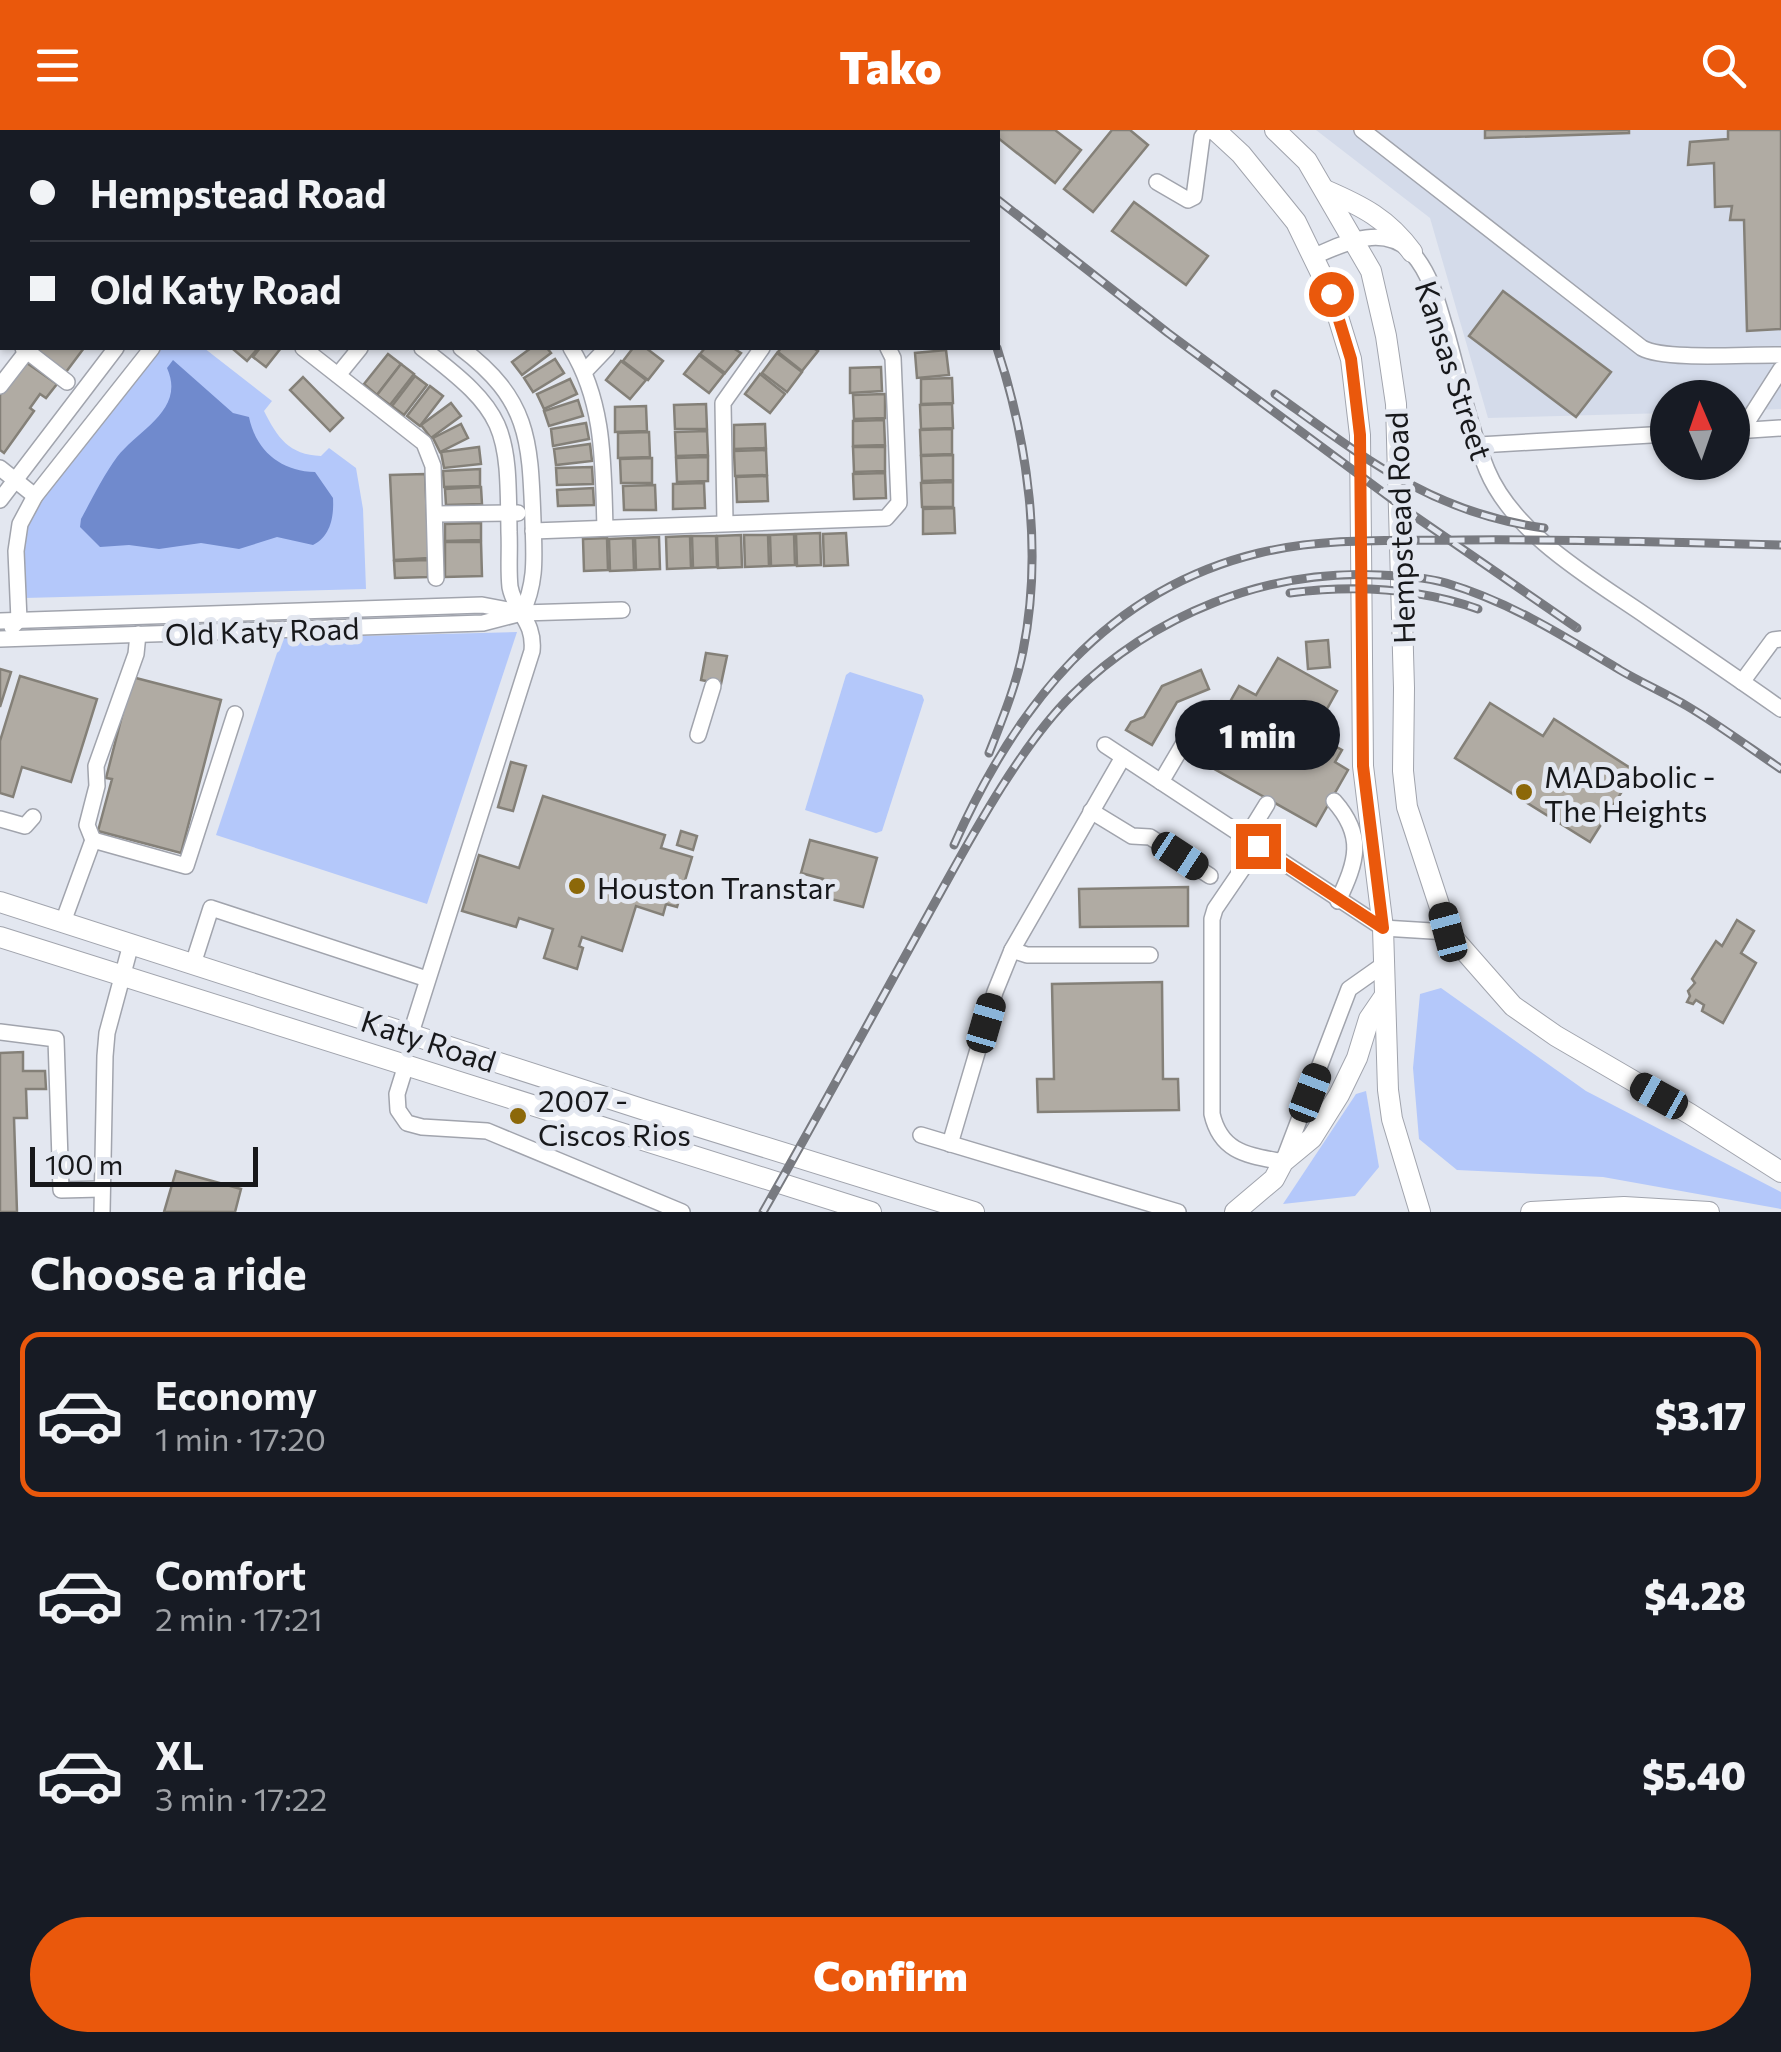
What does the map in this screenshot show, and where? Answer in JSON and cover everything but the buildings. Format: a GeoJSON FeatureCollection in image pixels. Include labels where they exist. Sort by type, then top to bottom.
{"type":"FeatureCollection","features":[{"type":"Feature","properties":{"kind":"main road","name":"Hempstead Road"},"geometry":{"type":"LineString","coordinates":[[1215,130],[1242,154],[1296,222],[1331,294],[1351,359],[1360,435],[1363,766],[1383,928],[1392,1119],[1420,1212]]}},
{"type":"Feature","properties":{"kind":"main road","name":"Hempstead Road"},"geometry":{"type":"LineString","coordinates":[[1275,130],[1307,161],[1371,271],[1386,336],[1396,404],[1403,771],[1407,807],[1448,932],[1513,1006],[1781,1172]]}},
{"type":"Feature","properties":{"kind":"main road"},"geometry":{"type":"LineString","coordinates":[[1325,190],[1366,208],[1395,229],[1412,252]]}},
{"type":"Feature","properties":{"kind":"main road","name":"Katy Road"},"geometry":{"type":"LineString","coordinates":[[0,902],[974,1212]]}},
{"type":"Feature","properties":{"kind":"main road","name":"Katy Road"},"geometry":{"type":"LineString","coordinates":[[0,938],[871,1212]]}},
{"type":"Feature","properties":{"kind":"main road"},"geometry":{"type":"LineString","coordinates":[[185,995],[193,964]]}},
{"type":"Feature","properties":{"kind":"main road"},"geometry":{"type":"LineString","coordinates":[[1235,1212],[1312,1138],[1357,1058],[1369,1019],[1384,996]]}},
{"type":"Feature","properties":{"kind":"main road"},"geometry":{"type":"LineString","coordinates":[[406,1065],[411,1033]]}},
{"type":"Feature","properties":{"kind":"main road"},"geometry":{"type":"LineString","coordinates":[[1531,1212],[1624,1208],[1709,1212]]}},
{"type":"Feature","properties":{"kind":"street"},"geometry":{"type":"LineString","coordinates":[[1157,182],[1188,200],[1194,196],[1202,137],[1207,130]]}},
{"type":"Feature","properties":{"kind":"street"},"geometry":{"type":"LineString","coordinates":[[1362,130],[1642,348],[1674,354],[1781,354]]}},
{"type":"Feature","properties":{"kind":"street","name":"Kansas Street"},"geometry":{"type":"LineString","coordinates":[[1353,239],[1385,238],[1412,252],[1432,284],[1488,474],[1540,539],[1781,709]]}},
{"type":"Feature","properties":{"kind":"street"},"geometry":{"type":"LineString","coordinates":[[1315,256],[1353,239]]}},
{"type":"Feature","properties":{"kind":"street"},"geometry":{"type":"LineString","coordinates":[[0,386],[24,350]]}},
{"type":"Feature","properties":{"kind":"street"},"geometry":{"type":"LineString","coordinates":[[26,350],[66,382]]}},
{"type":"Feature","properties":{"kind":"street"},"geometry":{"type":"LineString","coordinates":[[0,500],[114,350]]}},
{"type":"Feature","properties":{"kind":"street"},"geometry":{"type":"LineString","coordinates":[[1,638],[18,620],[16,541],[20,524],[35,496],[146,350]]}},
{"type":"Feature","properties":{"kind":"street"},"geometry":{"type":"LineString","coordinates":[[306,350],[424,443],[433,466],[436,578]]}},
{"type":"Feature","properties":{"kind":"street"},"geometry":{"type":"LineString","coordinates":[[338,375],[358,350]]}},
{"type":"Feature","properties":{"kind":"street"},"geometry":{"type":"LineString","coordinates":[[411,1033],[532,651],[534,633],[510,590],[504,444],[492,412],[471,386],[425,350]]}},
{"type":"Feature","properties":{"kind":"street"},"geometry":{"type":"LineString","coordinates":[[464,350],[493,374],[517,410],[530,451],[534,588],[522,613]]}},
{"type":"Feature","properties":{"kind":"street"},"geometry":{"type":"LineString","coordinates":[[571,350],[597,408],[605,528]]}},
{"type":"Feature","properties":{"kind":"street"},"geometry":{"type":"LineString","coordinates":[[584,372],[605,350]]}},
{"type":"Feature","properties":{"kind":"street"},"geometry":{"type":"LineString","coordinates":[[725,523],[724,403],[761,350]]}},
{"type":"Feature","properties":{"kind":"street"},"geometry":{"type":"LineString","coordinates":[[533,531],[886,518],[899,504],[893,358],[889,350]]}},
{"type":"Feature","properties":{"kind":"street"},"geometry":{"type":"LineString","coordinates":[[1750,413],[1781,370]]}},
{"type":"Feature","properties":{"kind":"street"},"geometry":{"type":"LineString","coordinates":[[1750,429],[1781,428]]}},
{"type":"Feature","properties":{"kind":"street"},"geometry":{"type":"LineString","coordinates":[[1478,445],[1650,435]]}},
{"type":"Feature","properties":{"kind":"street"},"geometry":{"type":"LineString","coordinates":[[0,468],[35,496]]}},
{"type":"Feature","properties":{"kind":"street"},"geometry":{"type":"LineString","coordinates":[[436,514],[532,513]]}},
{"type":"Feature","properties":{"kind":"street","name":"Old Katy Road"},"geometry":{"type":"LineString","coordinates":[[0,621],[482,605],[522,613]]}},
{"type":"Feature","properties":{"kind":"street","name":"Old Katy Road"},"geometry":{"type":"LineString","coordinates":[[1,638],[482,623],[522,613],[622,610]]}},
{"type":"Feature","properties":{"kind":"street"},"geometry":{"type":"LineString","coordinates":[[267,612],[268,630]]}},
{"type":"Feature","properties":{"kind":"street"},"geometry":{"type":"LineString","coordinates":[[63,922],[92,840],[87,824],[97,786],[96,766],[136,654],[138,634]]}},
{"type":"Feature","properties":{"kind":"street"},"geometry":{"type":"LineString","coordinates":[[1742,682],[1773,640],[1781,639]]}},
{"type":"Feature","properties":{"kind":"street"},"geometry":{"type":"LineString","coordinates":[[698,735],[713,686]]}},
{"type":"Feature","properties":{"kind":"street"},"geometry":{"type":"LineString","coordinates":[[1161,782],[1204,709]]}},
{"type":"Feature","properties":{"kind":"street"},"geometry":{"type":"LineString","coordinates":[[92,840],[186,866],[235,714]]}},
{"type":"Feature","properties":{"kind":"street"},"geometry":{"type":"LineString","coordinates":[[1105,746],[1383,928],[1448,932]]}},
{"type":"Feature","properties":{"kind":"street"},"geometry":{"type":"LineString","coordinates":[[950,1144],[995,992],[1012,950],[1123,758]]}},
{"type":"Feature","properties":{"kind":"street"},"geometry":{"type":"LineString","coordinates":[[1334,801],[1349,818],[1355,833],[1355,858],[1338,901]]}},
{"type":"Feature","properties":{"kind":"street"},"geometry":{"type":"LineString","coordinates":[[1267,804],[1252,842],[1212,918],[1212,1114],[1216,1133],[1228,1145],[1283,1162],[1349,989],[1384,964]]}},
{"type":"Feature","properties":{"kind":"street"},"geometry":{"type":"LineString","coordinates":[[1091,811],[1132,836],[1150,837],[1210,876]]}},
{"type":"Feature","properties":{"kind":"street"},"geometry":{"type":"LineString","coordinates":[[0,819],[25,826],[33,816]]}},
{"type":"Feature","properties":{"kind":"street"},"geometry":{"type":"LineString","coordinates":[[193,964],[212,908],[427,979]]}},
{"type":"Feature","properties":{"kind":"street"},"geometry":{"type":"LineString","coordinates":[[102,1212],[105,1056],[131,944]]}},
{"type":"Feature","properties":{"kind":"street"},"geometry":{"type":"LineString","coordinates":[[1012,950],[1027,956],[1150,955]]}},
{"type":"Feature","properties":{"kind":"street"},"geometry":{"type":"LineString","coordinates":[[0,1032],[56,1038],[61,1190],[101,1188]]}},
{"type":"Feature","properties":{"kind":"street"},"geometry":{"type":"LineString","coordinates":[[406,1065],[397,1094],[398,1110],[407,1123],[488,1131],[682,1212]]}},
{"type":"Feature","properties":{"kind":"street"},"geometry":{"type":"LineString","coordinates":[[920,1135],[1178,1212]]}},
{"type":"Feature","properties":{"kind":"shaded area"},"geometry":{"type":"Polygon","coordinates":[[[1316,130],[1781,130],[1781,409],[1750,410],[1750,380],[1650,380],[1650,413],[1488,418],[1430,218],[1316,130]]]}},
{"type":"Feature","properties":{"kind":"shaded area"},"geometry":{"type":"Polygon","coordinates":[[[158,350],[207,350],[272,401],[264,411],[285,443],[310,455],[321,456],[329,448],[356,468],[363,509],[366,589],[24,598],[22,547],[33,511],[158,350]]]}},
{"type":"Feature","properties":{"kind":"shaded area"},"geometry":{"type":"Polygon","coordinates":[[[173,360],[233,413],[249,417],[257,440],[272,457],[291,468],[315,472],[333,498],[330,525],[319,541],[313,545],[277,537],[239,549],[201,543],[159,549],[100,547],[80,527],[117,457],[165,407],[171,383],[167,368],[173,360]]]}},
{"type":"Feature","properties":{"kind":"shaded area"},"geometry":{"type":"Polygon","coordinates":[[[517,632],[427,904],[216,835],[282,638],[517,632]]]}},
{"type":"Feature","properties":{"kind":"shaded area"},"geometry":{"type":"Polygon","coordinates":[[[850,672],[922,695],[924,700],[882,831],[876,833],[805,810],[850,672]]]}},
{"type":"Feature","properties":{"kind":"shaded area"},"geometry":{"type":"Polygon","coordinates":[[[1441,988],[1586,1091],[1781,1192],[1781,1209],[1603,1177],[1457,1170],[1419,1139],[1413,1068],[1420,994],[1441,988]]]}},
{"type":"Feature","properties":{"kind":"shaded area"},"geometry":{"type":"Polygon","coordinates":[[[1366,1091],[1379,1167],[1355,1196],[1283,1204],[1356,1094],[1366,1091]]]}},
{"type":"Feature","properties":{"kind":"railway"},"geometry":{"type":"LineString","coordinates":[[1000,202],[1168,333],[1416,517],[1577,628]]}},
{"type":"Feature","properties":{"kind":"railway"},"geometry":{"type":"LineString","coordinates":[[989,753],[1020,664],[1032,575],[1024,459],[998,350]]}},
{"type":"Feature","properties":{"kind":"railway"},"geometry":{"type":"LineString","coordinates":[[1275,394],[1369,460],[1433,496],[1504,521],[1544,528]]}},
{"type":"Feature","properties":{"kind":"railway"},"geometry":{"type":"LineString","coordinates":[[954,845],[1006,747],[1037,702],[1072,662],[1111,626],[1155,595],[1204,571],[1284,548],[1361,541],[1781,545]]}},
{"type":"Feature","properties":{"kind":"railway"},"geometry":{"type":"LineString","coordinates":[[763,1212],[1012,770],[1052,717],[1104,667],[1175,620],[1213,603],[1254,589],[1337,575],[1405,576],[1446,583],[1492,600],[1557,633],[1687,706],[1781,769]]}},
{"type":"Feature","properties":{"kind":"railway"},"geometry":{"type":"LineString","coordinates":[[1290,593],[1385,590],[1478,609]]}},
{"type":"Feature","properties":{"kind":"place","name":"MADabolic - The Heights"},"geometry":{"type":"Point","coordinates":[1524,792]}},
{"type":"Feature","properties":{"kind":"place","name":"Houston Transtar"},"geometry":{"type":"Point","coordinates":[577,886]}},
{"type":"Feature","properties":{"kind":"place","name":"2007 - Ciscos Rios"},"geometry":{"type":"Point","coordinates":[518,1116]}},
{"type":"Feature","properties":{"kind":"route"},"geometry":{"type":"LineString","coordinates":[[1258,846],[1383,928],[1363,766],[1360,435],[1351,359],[1331,294]]}}]}
